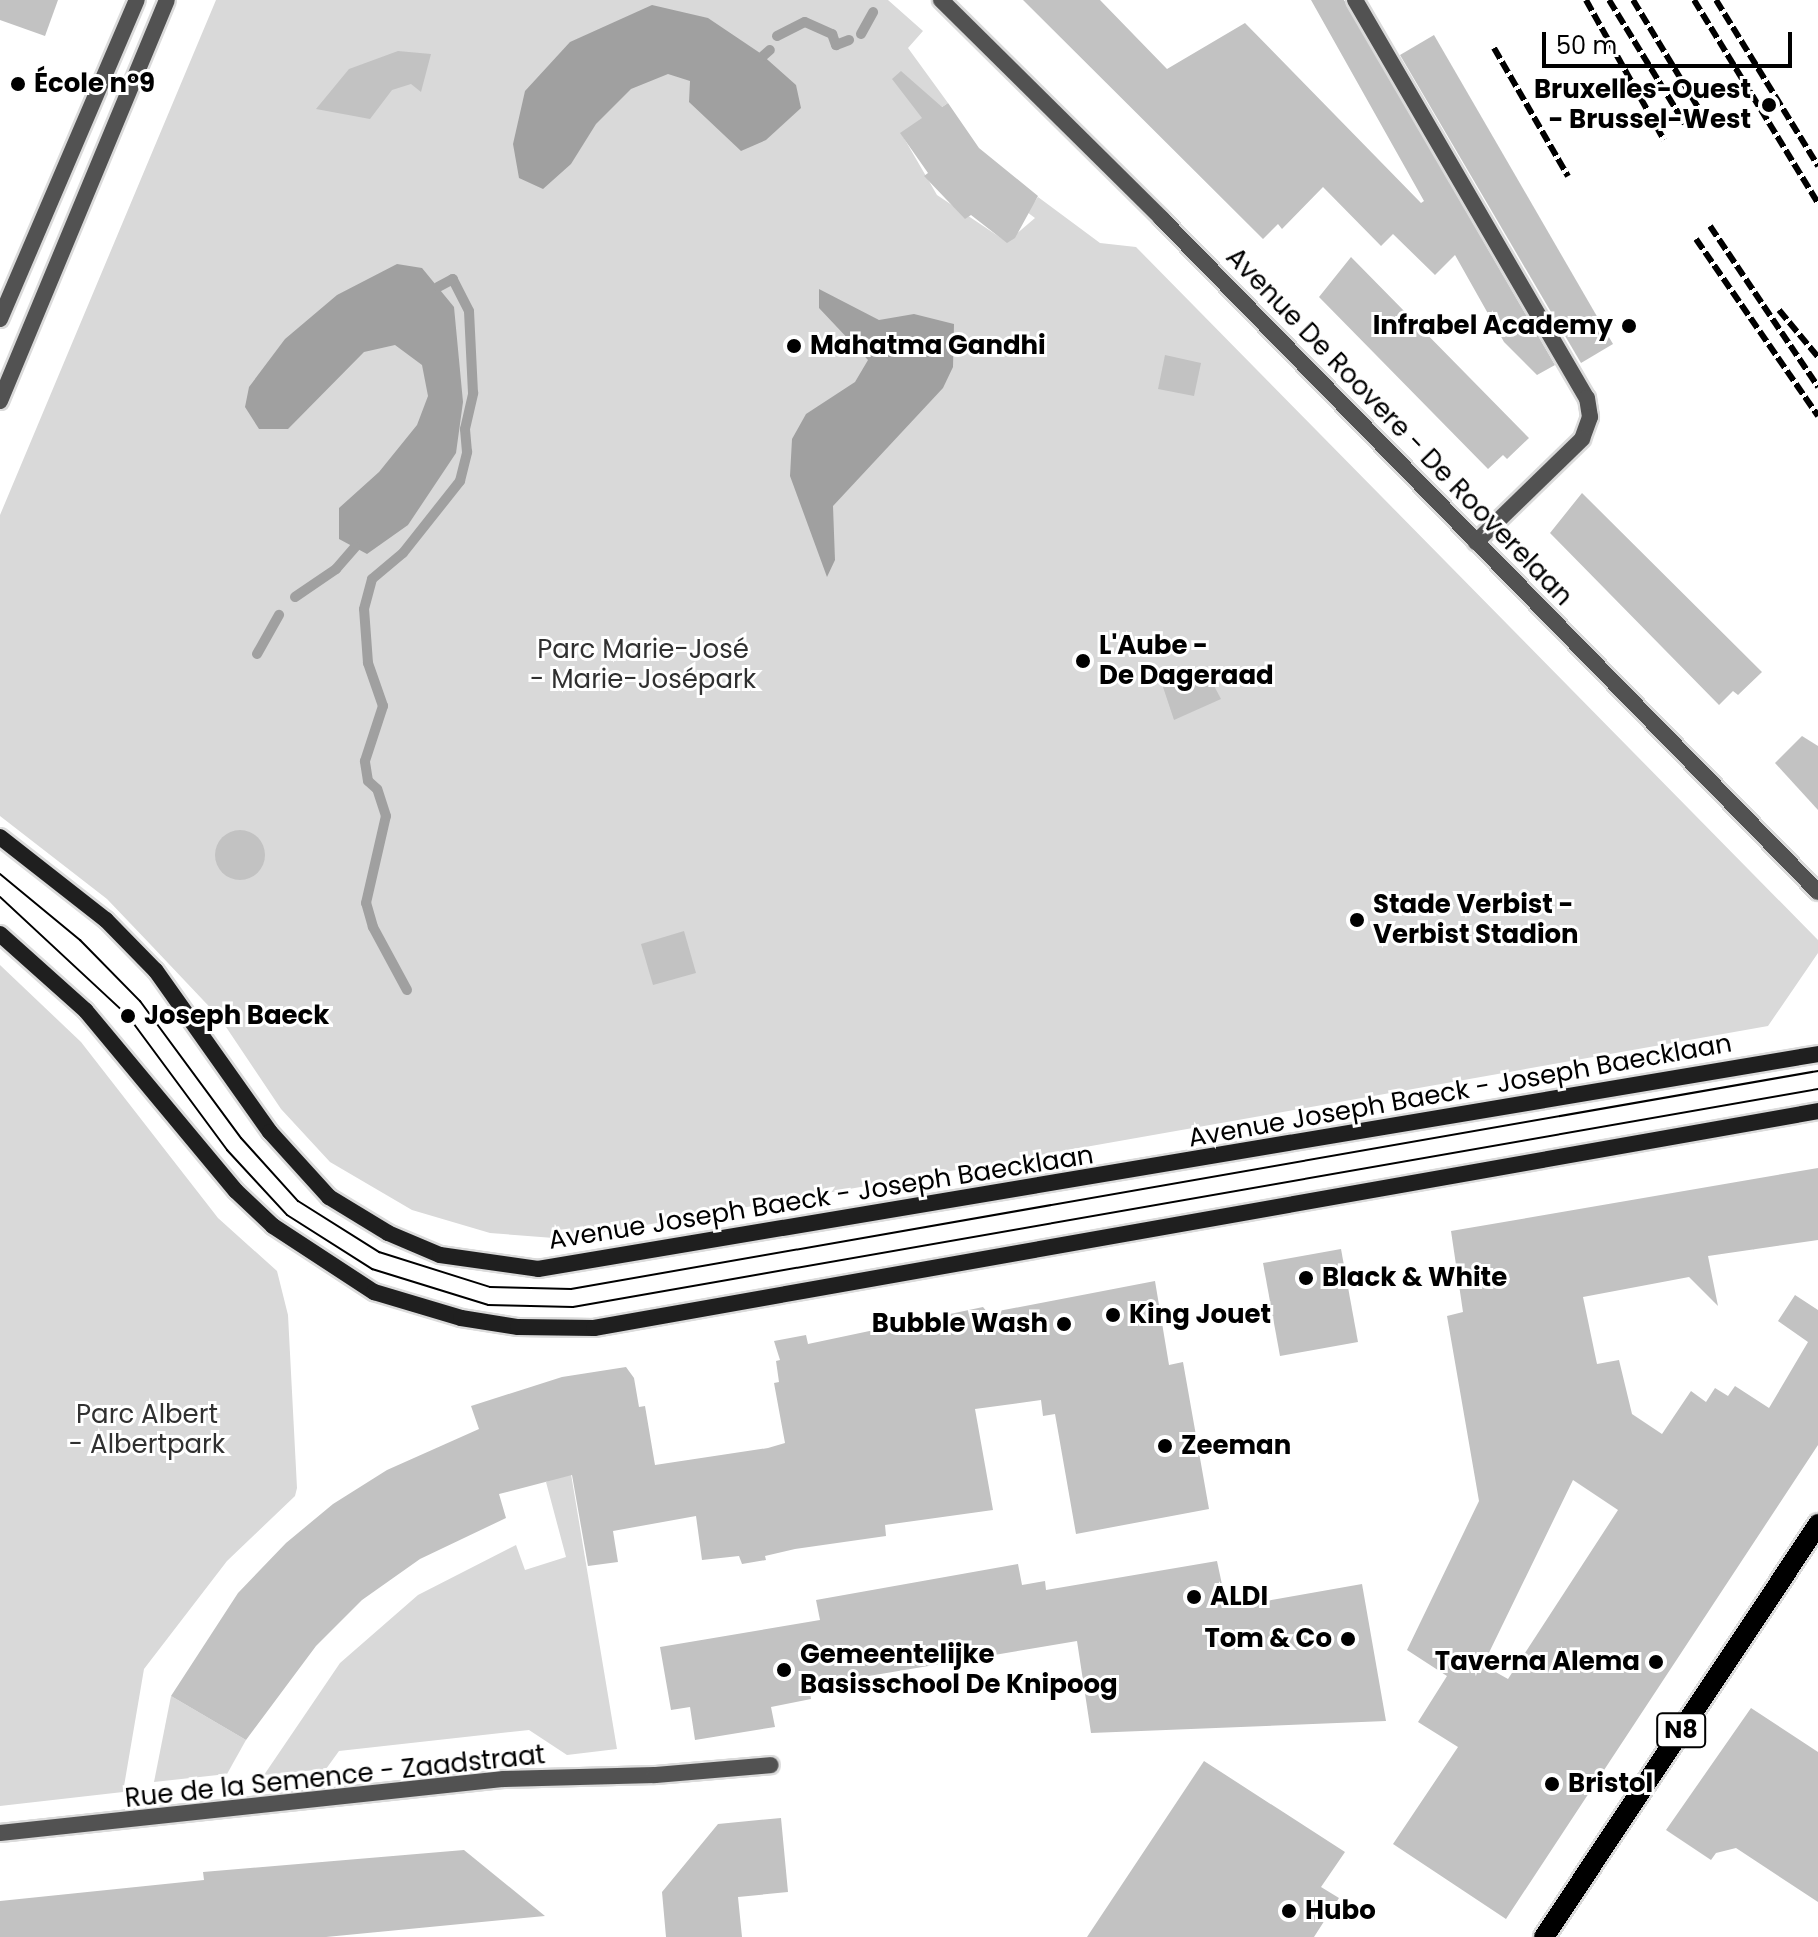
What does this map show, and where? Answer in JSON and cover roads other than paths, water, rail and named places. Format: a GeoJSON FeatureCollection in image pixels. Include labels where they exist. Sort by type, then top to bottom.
{"type":"FeatureCollection","features":[{"type":"Feature","properties":{"kind":"main road","name":"N8"},"geometry":{"type":"LineString","coordinates":[[1544,1937],[1818,1524]]}},
{"type":"Feature","properties":{"kind":"street"},"geometry":{"type":"LineString","coordinates":[[36,315],[2,307],[137,0]]}},
{"type":"Feature","properties":{"kind":"street"},"geometry":{"type":"LineString","coordinates":[[0,401],[167,0]]}},
{"type":"Feature","properties":{"kind":"street","name":"Avenue De Roovere - De Rooverelaan"},"geometry":{"type":"LineString","coordinates":[[941,0],[1818,892]]}},
{"type":"Feature","properties":{"kind":"street"},"geometry":{"type":"LineString","coordinates":[[1355,0],[1587,398],[1590,417],[1582,439],[1476,542]]}},
{"type":"Feature","properties":{"kind":"street","name":"Avenue Joseph Baeck - Joseph Baecklaan"},"geometry":{"type":"LineString","coordinates":[[0,837],[106,920],[156,971],[270,1132],[329,1197],[388,1233],[440,1255],[538,1269],[1818,1054]]}},
{"type":"Feature","properties":{"kind":"street"},"geometry":{"type":"LineString","coordinates":[[0,934],[86,1011],[236,1191],[273,1226],[374,1292],[461,1318],[518,1327],[594,1328],[1818,1111]]}},
{"type":"Feature","properties":{"kind":"street","name":"Rue de la Semence - Zaadstraat"},"geometry":{"type":"LineString","coordinates":[[0,1833],[504,1779],[655,1775],[771,1765]]}},
{"type":"Feature","properties":{"kind":"waterway"},"geometry":{"type":"LineString","coordinates":[[861,34],[873,12]]}},
{"type":"Feature","properties":{"kind":"waterway"},"geometry":{"type":"LineString","coordinates":[[777,36],[805,22],[832,34],[836,45],[849,40]]}},
{"type":"Feature","properties":{"kind":"waterway"},"geometry":{"type":"LineString","coordinates":[[763,56],[770,50]]}},
{"type":"Feature","properties":{"kind":"waterway"},"geometry":{"type":"LineString","coordinates":[[407,990],[373,927],[366,903],[386,816],[377,789],[368,781],[365,761],[383,706],[368,663],[364,609],[372,579],[403,553],[460,481],[467,452],[465,429],[473,393],[469,311],[453,279],[438,287]]}},
{"type":"Feature","properties":{"kind":"waterway"},"geometry":{"type":"LineString","coordinates":[[295,597],[336,569],[355,547]]}},
{"type":"Feature","properties":{"kind":"waterway"},"geometry":{"type":"LineString","coordinates":[[257,654],[279,615]]}},
{"type":"Feature","properties":{"kind":"tram line"},"geometry":{"type":"LineString","coordinates":[[0,874],[80,940],[140,1001],[241,1138],[298,1201],[379,1252],[490,1287],[571,1289],[1818,1071]]}},
{"type":"Feature","properties":{"kind":"tram line"},"geometry":{"type":"LineString","coordinates":[[0,897],[128,1016],[227,1150],[287,1215],[372,1269],[488,1305],[573,1307],[1818,1089]]}},
{"type":"Feature","properties":{"kind":"railway"},"geometry":{"type":"LineString","coordinates":[[1586,0],[1664,140]]}},
{"type":"Feature","properties":{"kind":"railway"},"geometry":{"type":"LineString","coordinates":[[1609,0],[1685,124]]}},
{"type":"Feature","properties":{"kind":"railway"},"geometry":{"type":"LineString","coordinates":[[1633,0],[1702,114]]}},
{"type":"Feature","properties":{"kind":"railway"},"geometry":{"type":"LineString","coordinates":[[1694,0],[1818,203]]}},
{"type":"Feature","properties":{"kind":"railway"},"geometry":{"type":"LineString","coordinates":[[1716,0],[1818,166]]}},
{"type":"Feature","properties":{"kind":"railway"},"geometry":{"type":"LineString","coordinates":[[1494,48],[1568,176]]}},
{"type":"Feature","properties":{"kind":"railway"},"geometry":{"type":"LineString","coordinates":[[1710,226],[1818,387]]}},
{"type":"Feature","properties":{"kind":"railway"},"geometry":{"type":"LineString","coordinates":[[1696,239],[1818,416]]}},
{"type":"Feature","properties":{"kind":"railway"},"geometry":{"type":"LineString","coordinates":[[1779,310],[1818,357]]}},
{"type":"Feature","properties":{"kind":"place","name":"École n°9"},"geometry":{"type":"Point","coordinates":[18,84]}},
{"type":"Feature","properties":{"kind":"place","name":"Bruxelles-Ouest - Brussel-West"},"geometry":{"type":"Point","coordinates":[1769,105]}},
{"type":"Feature","properties":{"kind":"place","name":"Infrabel Academy"},"geometry":{"type":"Point","coordinates":[1629,326]}},
{"type":"Feature","properties":{"kind":"place","name":"Mahatma Gandhi"},"geometry":{"type":"Point","coordinates":[794,346]}},
{"type":"Feature","properties":{"kind":"place","name":"L'Aube - De Dageraad"},"geometry":{"type":"Point","coordinates":[1083,661]}},
{"type":"Feature","properties":{"kind":"place","name":"Stade Verbist - Verbist Stadion"},"geometry":{"type":"Point","coordinates":[1357,920]}},
{"type":"Feature","properties":{"kind":"place","name":"Joseph Baeck"},"geometry":{"type":"Point","coordinates":[128,1016]}},
{"type":"Feature","properties":{"kind":"place","name":"Black & White"},"geometry":{"type":"Point","coordinates":[1306,1278]}},
{"type":"Feature","properties":{"kind":"place","name":"King Jouet"},"geometry":{"type":"Point","coordinates":[1113,1315]}},
{"type":"Feature","properties":{"kind":"place","name":"Bubble Wash"},"geometry":{"type":"Point","coordinates":[1064,1324]}},
{"type":"Feature","properties":{"kind":"place","name":"Zeeman"},"geometry":{"type":"Point","coordinates":[1165,1446]}},
{"type":"Feature","properties":{"kind":"place","name":"ALDI"},"geometry":{"type":"Point","coordinates":[1194,1597]}},
{"type":"Feature","properties":{"kind":"place","name":"Tom & Co"},"geometry":{"type":"Point","coordinates":[1348,1639]}},
{"type":"Feature","properties":{"kind":"place","name":"Taverna Alema"},"geometry":{"type":"Point","coordinates":[1656,1662]}},
{"type":"Feature","properties":{"kind":"place","name":"Gemeentelijke Basisschool De Knipoog"},"geometry":{"type":"Point","coordinates":[784,1670]}},
{"type":"Feature","properties":{"kind":"place","name":"Bristol"},"geometry":{"type":"Point","coordinates":[1552,1784]}},
{"type":"Feature","properties":{"kind":"place","name":"Hubo"},"geometry":{"type":"Point","coordinates":[1289,1911]}},
{"type":"Feature","properties":{"kind":"park label","name":"Parc Marie-José - Marie-Josépark"},"geometry":{"type":"Point","coordinates":[643,665]}},
{"type":"Feature","properties":{"kind":"park label","name":"Parc Albert - Albertpark"},"geometry":{"type":"Point","coordinates":[147,1430]}}]}
